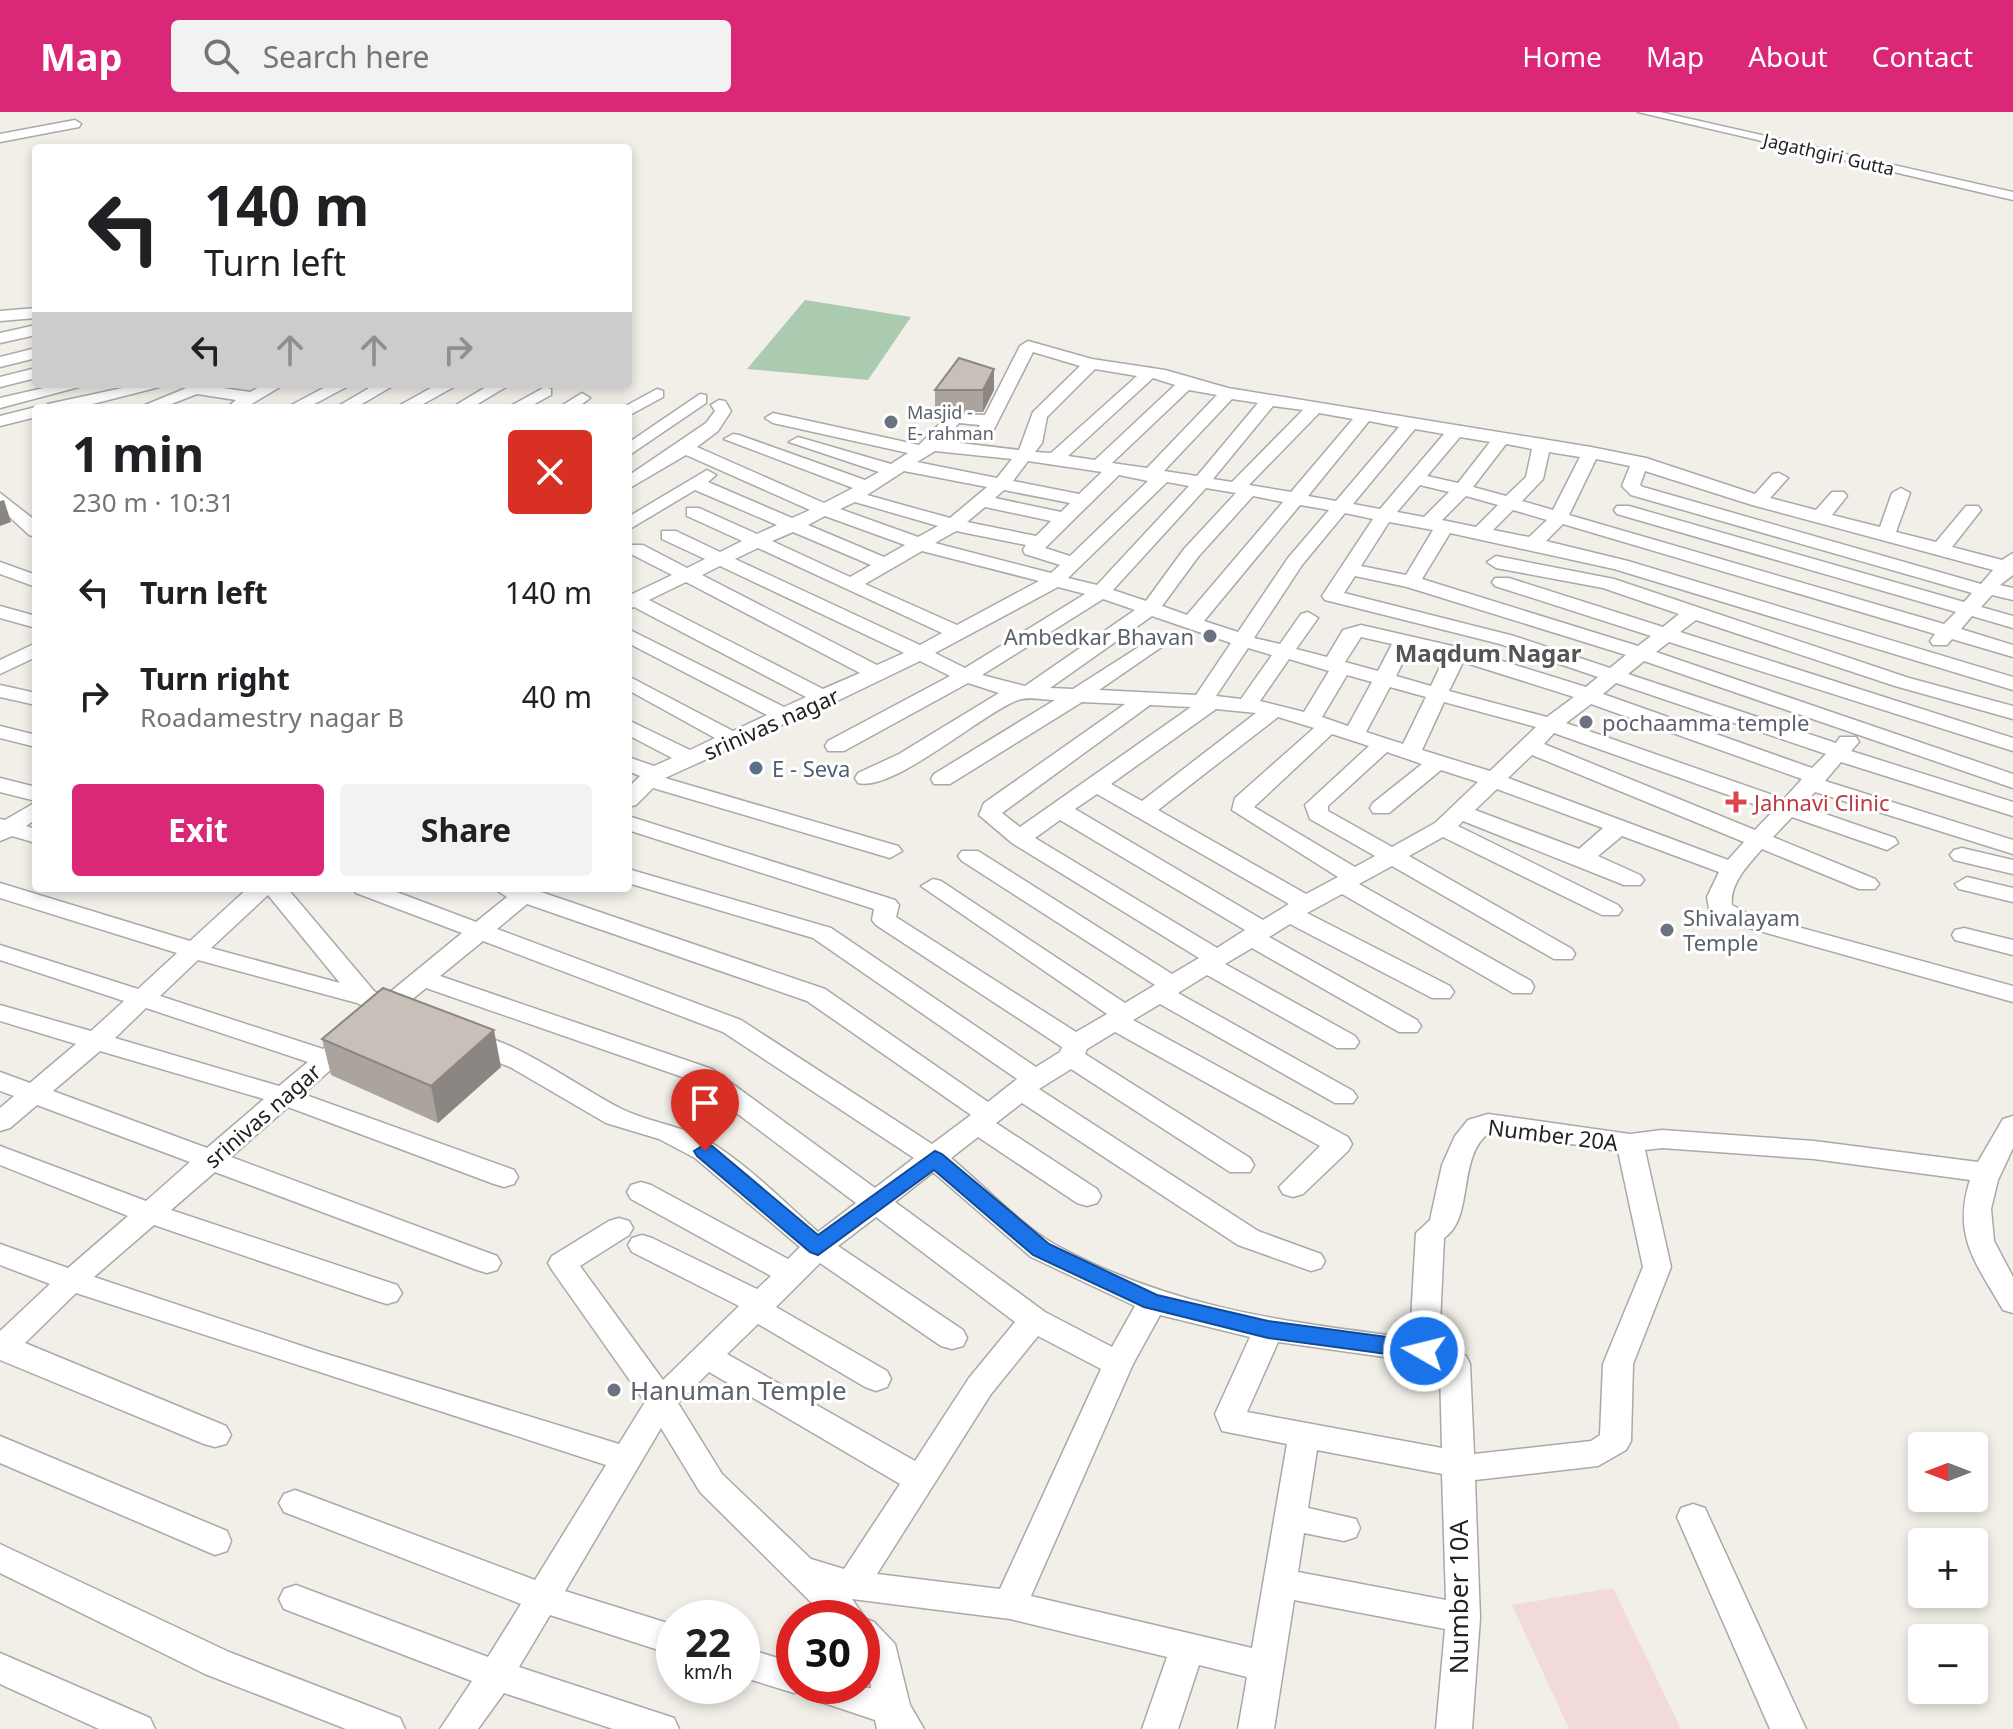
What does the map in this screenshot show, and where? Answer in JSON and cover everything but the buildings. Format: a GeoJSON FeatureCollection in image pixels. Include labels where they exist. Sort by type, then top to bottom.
{"type":"FeatureCollection","features":[{"type":"Feature","properties":{"kind":"street"},"geometry":{"type":"LineString","coordinates":[[0,123],[60,112],[75,124],[0,138]]}},
{"type":"Feature","properties":{"kind":"street","name":"Jagathgiri Gutta"},"geometry":{"type":"LineString","coordinates":[[1644,112],[2013,196]]}},
{"type":"Feature","properties":{"kind":"street"},"geometry":{"type":"LineString","coordinates":[[0,316],[32,313]]}},
{"type":"Feature","properties":{"kind":"street"},"geometry":{"type":"LineString","coordinates":[[0,338],[32,331]]}},
{"type":"Feature","properties":{"kind":"street"},"geometry":{"type":"LineString","coordinates":[[633,597],[685,576],[859,491],[932,444],[955,418],[991,421],[1028,346],[1091,364],[1150,372],[1228,393],[1640,462],[1758,501],[2011,565]]}},
{"type":"Feature","properties":{"kind":"street"},"geometry":{"type":"LineString","coordinates":[[0,362],[32,354]]}},
{"type":"Feature","properties":{"kind":"street"},"geometry":{"type":"LineString","coordinates":[[851,584],[953,525],[1003,482],[1033,443],[1034,425],[1039,416],[1091,364]]}},
{"type":"Feature","properties":{"kind":"street"},"geometry":{"type":"LineString","coordinates":[[1055,459],[1150,372]]}},
{"type":"Feature","properties":{"kind":"street"},"geometry":{"type":"LineString","coordinates":[[0,382],[32,374]]}},
{"type":"Feature","properties":{"kind":"street"},"geometry":{"type":"LineString","coordinates":[[1074,563],[1033,551],[1186,384]]}},
{"type":"Feature","properties":{"kind":"street"},"geometry":{"type":"LineString","coordinates":[[0,403],[65,388]]}},
{"type":"Feature","properties":{"kind":"street"},"geometry":{"type":"LineString","coordinates":[[72,404],[145,388]]}},
{"type":"Feature","properties":{"kind":"street"},"geometry":{"type":"LineString","coordinates":[[239,404],[269,388]]}},
{"type":"Feature","properties":{"kind":"street"},"geometry":{"type":"LineString","coordinates":[[302,404],[336,388]]}},
{"type":"Feature","properties":{"kind":"street"},"geometry":{"type":"LineString","coordinates":[[350,404],[380,388]]}},
{"type":"Feature","properties":{"kind":"street"},"geometry":{"type":"LineString","coordinates":[[411,404],[443,388]]}},
{"type":"Feature","properties":{"kind":"street"},"geometry":{"type":"LineString","coordinates":[[466,404],[496,388]]}},
{"type":"Feature","properties":{"kind":"street"},"geometry":{"type":"LineString","coordinates":[[156,404],[192,390],[252,397]]}},
{"type":"Feature","properties":{"kind":"street"},"geometry":{"type":"LineString","coordinates":[[522,404],[545,392]]}},
{"type":"Feature","properties":{"kind":"street"},"geometry":{"type":"LineString","coordinates":[[191,404],[212,393]]}},
{"type":"Feature","properties":{"kind":"street","name":"srinivas nagar"},"geometry":{"type":"LineString","coordinates":[[632,796],[652,777],[826,699],[1054,581],[1155,477],[1228,393]]}},
{"type":"Feature","properties":{"kind":"street"},"geometry":{"type":"LineString","coordinates":[[632,409],[657,394]]}},
{"type":"Feature","properties":{"kind":"street"},"geometry":{"type":"LineString","coordinates":[[572,404],[582,398]]}},
{"type":"Feature","properties":{"kind":"street"},"geometry":{"type":"LineString","coordinates":[[632,448],[700,399]]}},
{"type":"Feature","properties":{"kind":"street"},"geometry":{"type":"LineString","coordinates":[[836,746],[966,676],[1101,592],[1200,484],[1270,399]]}},
{"type":"Feature","properties":{"kind":"street"},"geometry":{"type":"LineString","coordinates":[[632,481],[712,427],[723,411],[719,405]]}},
{"type":"Feature","properties":{"kind":"street"},"geometry":{"type":"LineString","coordinates":[[866,778],[907,759],[1023,693],[1151,608],[1242,489],[1317,406]]}},
{"type":"Feature","properties":{"kind":"street"},"geometry":{"type":"LineString","coordinates":[[0,421],[32,413]]}},
{"type":"Feature","properties":{"kind":"street"},"geometry":{"type":"LineString","coordinates":[[1192,622],[1364,417]]}},
{"type":"Feature","properties":{"kind":"street"},"geometry":{"type":"LineString","coordinates":[[773,418],[1242,489],[1341,510],[1533,543],[1621,565],[2013,684]]}},
{"type":"Feature","properties":{"kind":"street"},"geometry":{"type":"LineString","coordinates":[[1020,838],[1207,702],[1241,640],[1295,562],[1412,422]]}},
{"type":"Feature","properties":{"kind":"street"},"geometry":{"type":"LineString","coordinates":[[1457,430],[1383,517],[1332,592],[1337,599],[1405,612],[1507,640],[2013,809]]}},
{"type":"Feature","properties":{"kind":"street"},"geometry":{"type":"LineString","coordinates":[[1411,582],[1435,527],[1502,438]]}},
{"type":"Feature","properties":{"kind":"street"},"geometry":{"type":"LineString","coordinates":[[733,439],[859,491],[953,525],[1038,542]]}},
{"type":"Feature","properties":{"kind":"street"},"geometry":{"type":"LineString","coordinates":[[798,442],[898,468],[1003,482],[1081,500]]}},
{"type":"Feature","properties":{"kind":"street"},"geometry":{"type":"LineString","coordinates":[[1478,535],[1534,479],[1542,444]]}},
{"type":"Feature","properties":{"kind":"street"},"geometry":{"type":"LineString","coordinates":[[685,448],[823,509],[922,545],[1101,592],[1241,640],[1551,725],[1887,843]]}},
{"type":"Feature","properties":{"kind":"street"},"geometry":{"type":"LineString","coordinates":[[1533,543],[1558,519],[1591,452]]}},
{"type":"Feature","properties":{"kind":"street"},"geometry":{"type":"LineString","coordinates":[[1640,462],[1631,486],[1637,491],[2013,594]]}},
{"type":"Feature","properties":{"kind":"street"},"geometry":{"type":"LineString","coordinates":[[632,522],[702,478],[791,524],[885,564]]}},
{"type":"Feature","properties":{"kind":"street"},"geometry":{"type":"LineString","coordinates":[[1758,501],[1779,478]]}},
{"type":"Feature","properties":{"kind":"street"},"geometry":{"type":"LineString","coordinates":[[1416,479],[1462,489],[2013,651]]}},
{"type":"Feature","properties":{"kind":"street"},"geometry":{"type":"LineString","coordinates":[[1886,535],[1901,493]]}},
{"type":"Feature","properties":{"kind":"street"},"geometry":{"type":"LineString","coordinates":[[1820,517],[1838,496]]}},
{"type":"Feature","properties":{"kind":"street"},"geometry":{"type":"LineString","coordinates":[[0,498],[32,527]]}},
{"type":"Feature","properties":{"kind":"street"},"geometry":{"type":"LineString","coordinates":[[981,501],[1063,518]]}},
{"type":"Feature","properties":{"kind":"street"},"geometry":{"type":"LineString","coordinates":[[1623,510],[2013,622]]}},
{"type":"Feature","properties":{"kind":"street"},"geometry":{"type":"LineString","coordinates":[[1940,549],[1972,510]]}},
{"type":"Feature","properties":{"kind":"street"},"geometry":{"type":"LineString","coordinates":[[693,512],[958,633]]}},
{"type":"Feature","properties":{"kind":"street"},"geometry":{"type":"LineString","coordinates":[[669,535],[966,676],[1023,693],[1248,704],[1275,709],[1497,781],[1732,869]]}},
{"type":"Feature","properties":{"kind":"street"},"geometry":{"type":"LineString","coordinates":[[636,549],[877,673]]}},
{"type":"Feature","properties":{"kind":"street"},"geometry":{"type":"LineString","coordinates":[[2011,565],[1732,869],[1719,897],[1721,909],[1739,918],[2013,994]]}},
{"type":"Feature","properties":{"kind":"street"},"geometry":{"type":"LineString","coordinates":[[0,568],[32,580]]}},
{"type":"Feature","properties":{"kind":"street"},"geometry":{"type":"LineString","coordinates":[[1350,569],[1411,582],[1643,654],[2013,781]]}},
{"type":"Feature","properties":{"kind":"street"},"geometry":{"type":"LineString","coordinates":[[2013,713],[1902,682],[1607,583],[1499,572],[1667,636],[2013,745]]}},
{"type":"Feature","properties":{"kind":"street"},"geometry":{"type":"LineString","coordinates":[[633,597],[826,699]]}},
{"type":"Feature","properties":{"kind":"street"},"geometry":{"type":"LineString","coordinates":[[458,1729],[496,1675],[661,1401],[709,1358],[818,1247],[875,1200],[935,1159],[1118,1016],[1298,909],[1443,828],[1497,781],[1551,725],[1695,611]]}},
{"type":"Feature","properties":{"kind":"street"},"geometry":{"type":"LineString","coordinates":[[0,612],[32,621]]}},
{"type":"Feature","properties":{"kind":"street"},"geometry":{"type":"LineString","coordinates":[[1248,704],[1308,618]]}},
{"type":"Feature","properties":{"kind":"street"},"geometry":{"type":"LineString","coordinates":[[1522,987],[1349,881],[1243,810],[1243,803],[1320,722],[1350,634],[1355,632],[1404,641],[1512,670],[1813,780],[2013,847]]}},
{"type":"Feature","properties":{"kind":"street"},"geometry":{"type":"LineString","coordinates":[[632,637],[786,717]]}},
{"type":"Feature","properties":{"kind":"street"},"geometry":{"type":"LineString","coordinates":[[1355,733],[1404,641]]}},
{"type":"Feature","properties":{"kind":"street"},"geometry":{"type":"LineString","coordinates":[[942,779],[1075,697],[1156,642]]}},
{"type":"Feature","properties":{"kind":"street"},"geometry":{"type":"LineString","coordinates":[[1,667],[32,651]]}},
{"type":"Feature","properties":{"kind":"street"},"geometry":{"type":"LineString","coordinates":[[1410,752],[1457,653]]}},
{"type":"Feature","properties":{"kind":"street"},"geometry":{"type":"LineString","coordinates":[[1489,706],[1512,670]]}},
{"type":"Feature","properties":{"kind":"street"},"geometry":{"type":"LineString","coordinates":[[632,684],[736,741]]}},
{"type":"Feature","properties":{"kind":"street"},"geometry":{"type":"LineString","coordinates":[[0,691],[32,698]]}},
{"type":"Feature","properties":{"kind":"street"},"geometry":{"type":"LineString","coordinates":[[1145,699],[992,808],[990,815],[1020,838],[1211,961],[1346,1042]]}},
{"type":"Feature","properties":{"kind":"street"},"geometry":{"type":"LineString","coordinates":[[1144,810],[1275,709]]}},
{"type":"Feature","properties":{"kind":"street"},"geometry":{"type":"LineString","coordinates":[[632,728],[690,759]]}},
{"type":"Feature","properties":{"kind":"street"},"geometry":{"type":"LineString","coordinates":[[0,732],[32,740]]}},
{"type":"Feature","properties":{"kind":"street"},"geometry":{"type":"LineString","coordinates":[[1385,743],[1333,788],[1316,809],[1318,814],[1563,954]]}},
{"type":"Feature","properties":{"kind":"street"},"geometry":{"type":"LineString","coordinates":[[1530,746],[1867,884]]}},
{"type":"Feature","properties":{"kind":"street"},"geometry":{"type":"LineString","coordinates":[[1381,808],[1437,762]]}},
{"type":"Feature","properties":{"kind":"street"},"geometry":{"type":"LineString","coordinates":[[632,766],[652,777],[890,851]]}},
{"type":"Feature","properties":{"kind":"street"},"geometry":{"type":"LineString","coordinates":[[1094,783],[1144,810],[1298,909],[1441,992]]}},
{"type":"Feature","properties":{"kind":"street"},"geometry":{"type":"LineString","coordinates":[[0,785],[32,793]]}},
{"type":"Feature","properties":{"kind":"street"},"geometry":{"type":"LineString","coordinates":[[1060,810],[1408,1026]]}},
{"type":"Feature","properties":{"kind":"street"},"geometry":{"type":"LineString","coordinates":[[3,830],[32,812]]}},
{"type":"Feature","properties":{"kind":"street"},"geometry":{"type":"LineString","coordinates":[[1462,813],[1632,880]]}},
{"type":"Feature","properties":{"kind":"street"},"geometry":{"type":"LineString","coordinates":[[632,824],[887,905],[884,920],[1240,1165]]}},
{"type":"Feature","properties":{"kind":"street"},"geometry":{"type":"LineString","coordinates":[[1582,858],[1618,827]]}},
{"type":"Feature","properties":{"kind":"street"},"geometry":{"type":"LineString","coordinates":[[1443,828],[1610,910]]}},
{"type":"Feature","properties":{"kind":"street"},"geometry":{"type":"LineString","coordinates":[[3,830],[32,835]]}},
{"type":"Feature","properties":{"kind":"street"},"geometry":{"type":"LineString","coordinates":[[1962,855],[2013,867]]}},
{"type":"Feature","properties":{"kind":"street"},"geometry":{"type":"LineString","coordinates":[[970,856],[1166,990],[1344,1097]]}},
{"type":"Feature","properties":{"kind":"street"},"geometry":{"type":"LineString","coordinates":[[632,877],[822,933],[1028,1084],[1248,1238],[1311,1261]]}},
{"type":"Feature","properties":{"kind":"street"},"geometry":{"type":"LineString","coordinates":[[1967,884],[2013,895]]}},
{"type":"Feature","properties":{"kind":"street"},"geometry":{"type":"LineString","coordinates":[[933,886],[1118,1016],[1338,1144],[1293,1187]]}},
{"type":"Feature","properties":{"kind":"street"},"geometry":{"type":"LineString","coordinates":[[0,890],[265,973],[375,1003],[519,1061],[615,1117],[669,1133],[705,1151],[818,1247],[952,1338]]}},
{"type":"Feature","properties":{"kind":"street"},"geometry":{"type":"LineString","coordinates":[[0,1122],[95,1042],[258,892]]}},
{"type":"Feature","properties":{"kind":"street"},"geometry":{"type":"LineString","coordinates":[[278,892],[375,1003]]}},
{"type":"Feature","properties":{"kind":"street"},"geometry":{"type":"LineString","coordinates":[[374,892],[732,1026],[935,1159],[1041,1250],[1152,1302],[1268,1330],[1424,1351]]}},
{"type":"Feature","properties":{"kind":"street","name":"srinivas nagar"},"geometry":{"type":"LineString","coordinates":[[1,1347],[71,1281],[152,1214],[212,1157],[327,1059],[375,1003],[421,978],[477,932],[518,892]]}},
{"type":"Feature","properties":{"kind":"street"},"geometry":{"type":"LineString","coordinates":[[526,892],[816,995],[1087,1196]]}},
{"type":"Feature","properties":{"kind":"street"},"geometry":{"type":"LineString","coordinates":[[1964,935],[2013,948]]}},
{"type":"Feature","properties":{"kind":"street"},"geometry":{"type":"LineString","coordinates":[[0,952],[327,1059]]}},
{"type":"Feature","properties":{"kind":"street"},"geometry":{"type":"LineString","coordinates":[[421,978],[703,1075],[1034,1320],[1118,1364]]}},
{"type":"Feature","properties":{"kind":"street"},"geometry":{"type":"LineString","coordinates":[[0,1013],[283,1096],[504,1177]]}},
{"type":"Feature","properties":{"kind":"street"},"geometry":{"type":"LineString","coordinates":[[0,1081],[212,1157],[487,1263]]}},
{"type":"Feature","properties":{"kind":"street","name":"Number 20A"},"geometry":{"type":"LineString","coordinates":[[1424,1351],[1430,1233],[1443,1225],[1463,1145],[1473,1129],[1488,1123],[1630,1143]]}},
{"type":"Feature","properties":{"kind":"street"},"geometry":{"type":"LineString","coordinates":[[2013,1125],[1984,1172],[1978,1202],[1980,1241],[2013,1302]]}},
{"type":"Feature","properties":{"kind":"street"},"geometry":{"type":"LineString","coordinates":[[1268,1330],[1231,1414],[1233,1422],[1479,1468],[1598,1453],[1615,1441],[1618,1364],[1657,1267],[1630,1143],[1662,1139],[1814,1150],[1984,1172]]}},
{"type":"Feature","properties":{"kind":"street"},"geometry":{"type":"LineString","coordinates":[[0,1155],[152,1214],[387,1293]]}},
{"type":"Feature","properties":{"kind":"street"},"geometry":{"type":"LineString","coordinates":[[641,1192],[791,1274]]}},
{"type":"Feature","properties":{"kind":"street"},"geometry":{"type":"LineString","coordinates":[[848,1600],[805,1572],[711,1483],[661,1401],[562,1263],[630,1236],[758,1306],[876,1379]]}},
{"type":"Feature","properties":{"kind":"street"},"geometry":{"type":"LineString","coordinates":[[0,1254],[71,1281],[628,1459]]}},
{"type":"Feature","properties":{"kind":"street"},"geometry":{"type":"LineString","coordinates":[[1010,1605],[1118,1364],[1152,1302]]}},
{"type":"Feature","properties":{"kind":"street"},"geometry":{"type":"LineString","coordinates":[[851,1600],[980,1386],[1034,1320]]}},
{"type":"Feature","properties":{"kind":"street"},"geometry":{"type":"LineString","coordinates":[[1,1347],[215,1435]]}},
{"type":"Feature","properties":{"kind":"street","name":"Number 10A"},"geometry":{"type":"LineString","coordinates":[[1424,1351],[1455,1364],[1463,1618],[1454,1729]]}},
{"type":"Feature","properties":{"kind":"street"},"geometry":{"type":"LineString","coordinates":[[709,1358],[922,1481]]}},
{"type":"Feature","properties":{"kind":"street"},"geometry":{"type":"LineString","coordinates":[[1256,1729],[1304,1435]]}},
{"type":"Feature","properties":{"kind":"street"},"geometry":{"type":"LineString","coordinates":[[0,1449],[215,1541]]}},
{"type":"Feature","properties":{"kind":"street"},"geometry":{"type":"LineString","coordinates":[[295,1503],[543,1598],[656,1634]]}},
{"type":"Feature","properties":{"kind":"street"},"geometry":{"type":"LineString","coordinates":[[1289,1517],[1344,1528]]}},
{"type":"Feature","properties":{"kind":"street"},"geometry":{"type":"LineString","coordinates":[[1693,1517],[1788,1729]]}},
{"type":"Feature","properties":{"kind":"street"},"geometry":{"type":"LineString","coordinates":[[0,1558],[217,1663],[387,1729]]}},
{"type":"Feature","properties":{"kind":"street"},"geometry":{"type":"LineString","coordinates":[[1281,1583],[1463,1618]]}},
{"type":"Feature","properties":{"kind":"street"},"geometry":{"type":"LineString","coordinates":[[296,1599],[496,1675],[661,1729]]}},
{"type":"Feature","properties":{"kind":"street"},"geometry":{"type":"LineString","coordinates":[[880,1602],[1010,1605],[1189,1645],[1265,1666]]}},
{"type":"Feature","properties":{"kind":"street"},"geometry":{"type":"LineString","coordinates":[[1160,1729],[1189,1645]]}},
{"type":"Feature","properties":{"kind":"street"},"geometry":{"type":"LineString","coordinates":[[880,1652],[897,1723]]}},
{"type":"Feature","properties":{"kind":"street"},"geometry":{"type":"LineString","coordinates":[[0,1668],[137,1729]]}},
{"type":"Feature","properties":{"kind":"street"},"geometry":{"type":"LineString","coordinates":[[856,1704],[897,1723]]}},
{"type":"Feature","properties":{"kind":"shaded area"},"geometry":{"type":"Polygon","coordinates":[[[1613,1588],[1681,1729],[1569,1729],[1512,1605],[1613,1588]]]}},
{"type":"Feature","properties":{"kind":"green space"},"geometry":{"type":"Polygon","coordinates":[[[805,300],[911,317],[868,380],[747,369],[805,300]]]}},
{"type":"Feature","properties":{"kind":"place","name":"Masjid - E- rahman"},"geometry":{"type":"Point","coordinates":[891,422]}},
{"type":"Feature","properties":{"kind":"place","name":"Ambedkar Bhavan"},"geometry":{"type":"Point","coordinates":[1210,636]}},
{"type":"Feature","properties":{"kind":"place","name":"pochaamma temple"},"geometry":{"type":"Point","coordinates":[1586,722]}},
{"type":"Feature","properties":{"kind":"place","name":"E - Seva"},"geometry":{"type":"Point","coordinates":[756,768]}},
{"type":"Feature","properties":{"kind":"place","name":"Jahnavi Clinic"},"geometry":{"type":"Point","coordinates":[1736,802]}},
{"type":"Feature","properties":{"kind":"place","name":"Shivalayam Temple"},"geometry":{"type":"Point","coordinates":[1667,930]}},
{"type":"Feature","properties":{"kind":"place","name":"Hanuman Temple"},"geometry":{"type":"Point","coordinates":[614,1390]}},
{"type":"Feature","properties":{"kind":"district","name":"Maqdum Nagar"},"geometry":{"type":"Point","coordinates":[1488,652]}},
{"type":"Feature","properties":{"kind":"route"},"geometry":{"type":"LineString","coordinates":[[705,1151],[818,1247],[875,1200],[935,1159],[1041,1250],[1152,1302],[1268,1330],[1424,1351]]}}]}
